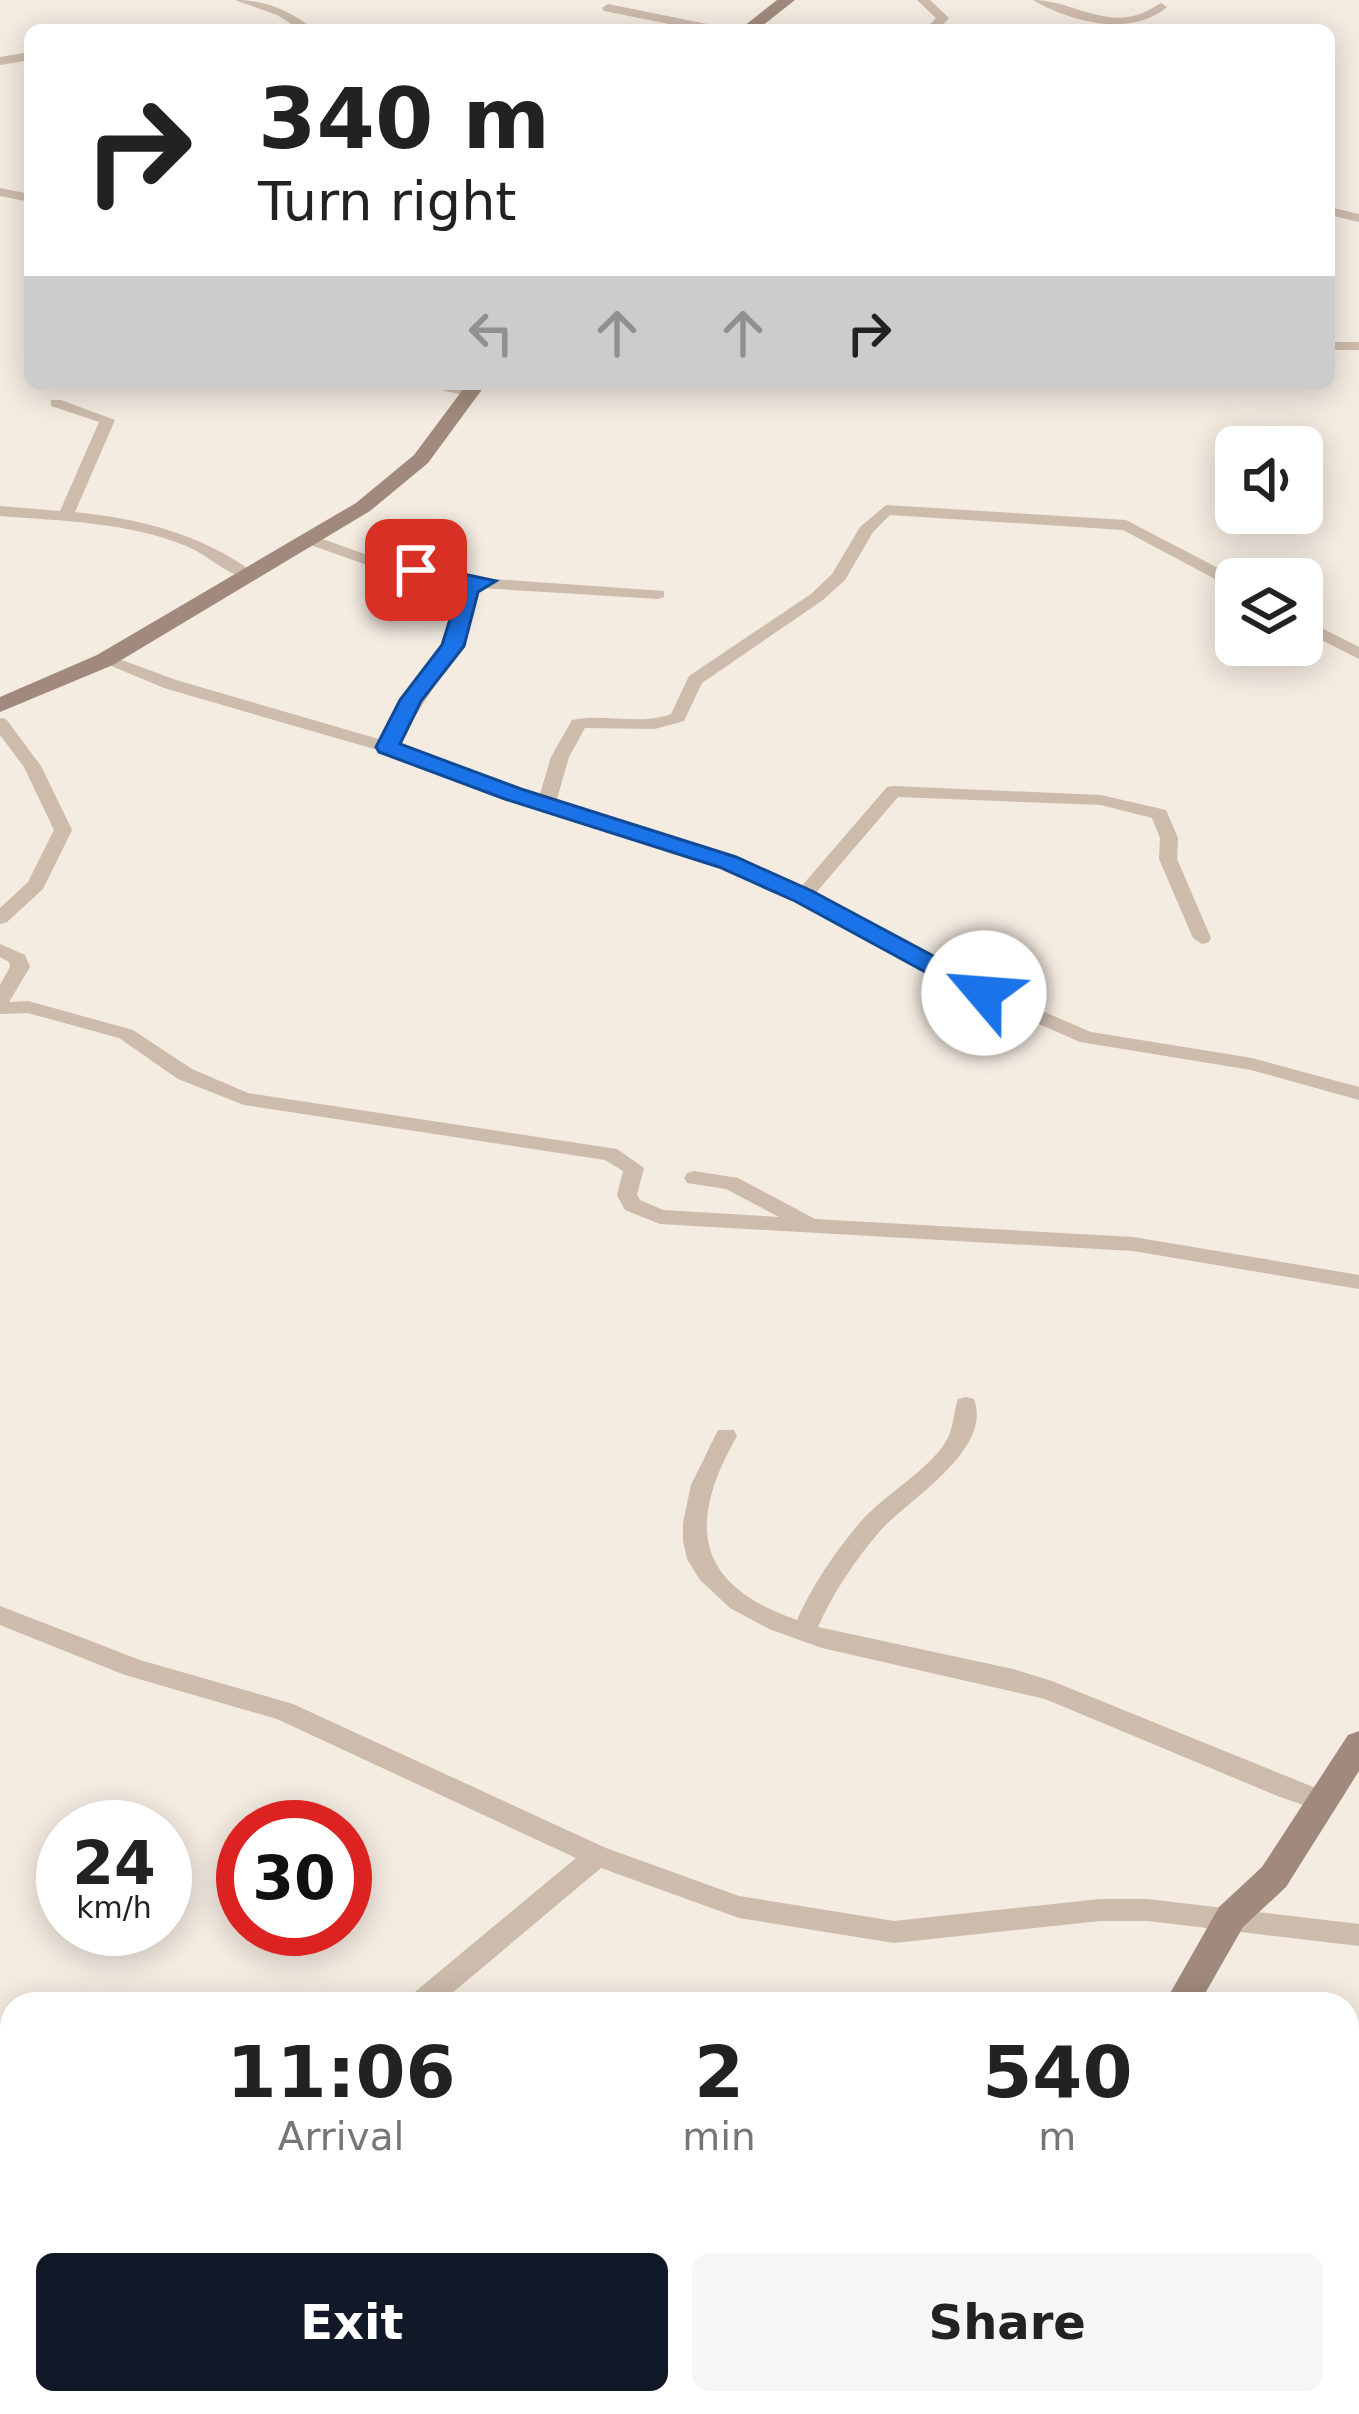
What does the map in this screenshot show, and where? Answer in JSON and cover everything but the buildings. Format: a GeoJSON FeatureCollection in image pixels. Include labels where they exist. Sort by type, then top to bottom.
{"type":"FeatureCollection","features":[{"type":"Feature","properties":{"kind":"street"},"geometry":{"type":"LineString","coordinates":[[241,0],[281,12],[300,24]]}},
{"type":"Feature","properties":{"kind":"street"},"geometry":{"type":"LineString","coordinates":[[755,24],[787,0]]}},
{"type":"Feature","properties":{"kind":"street"},"geometry":{"type":"LineString","coordinates":[[923,0],[944,17],[938,24]]}},
{"type":"Feature","properties":{"kind":"street"},"geometry":{"type":"LineString","coordinates":[[1039,0],[1117,24]]}},
{"type":"Feature","properties":{"kind":"street"},"geometry":{"type":"LineString","coordinates":[[1131,24],[1161,7]]}},
{"type":"Feature","properties":{"kind":"street"},"geometry":{"type":"LineString","coordinates":[[608,8],[687,24]]}},
{"type":"Feature","properties":{"kind":"street"},"geometry":{"type":"LineString","coordinates":[[0,705],[105,660],[311,540],[412,468],[472,390]]}},
{"type":"Feature","properties":{"kind":"street"},"geometry":{"type":"LineString","coordinates":[[56,403],[107,420],[65,517]]}},
{"type":"Feature","properties":{"kind":"street"},"geometry":{"type":"LineString","coordinates":[[0,511],[157,531],[228,560],[247,575]]}},
{"type":"Feature","properties":{"kind":"street"},"geometry":{"type":"LineString","coordinates":[[545,804],[560,757],[578,724],[599,720],[663,724],[679,717],[695,680],[817,597],[839,577],[866,530],[886,511],[1126,525],[1215,573]]}},
{"type":"Feature","properties":{"kind":"street"},"geometry":{"type":"LineString","coordinates":[[311,540],[381,565],[485,581],[658,594]]}},
{"type":"Feature","properties":{"kind":"street"},"geometry":{"type":"LineString","coordinates":[[387,747],[411,700],[453,646],[468,588],[485,581]]}},
{"type":"Feature","properties":{"kind":"street"},"geometry":{"type":"LineString","coordinates":[[1323,634],[1359,654]]}},
{"type":"Feature","properties":{"kind":"street"},"geometry":{"type":"LineString","coordinates":[[105,660],[170,684],[387,747],[728,862],[803,896],[984,993],[1087,1038],[1252,1064],[1359,1094]]}},
{"type":"Feature","properties":{"kind":"street"},"geometry":{"type":"LineString","coordinates":[[0,723],[32,766],[63,830],[35,885],[0,919]]}},
{"type":"Feature","properties":{"kind":"street"},"geometry":{"type":"LineString","coordinates":[[803,896],[884,795],[893,791],[1101,800],[1160,814],[1168,838],[1168,859],[1202,938]]}},
{"type":"Feature","properties":{"kind":"street"},"geometry":{"type":"LineString","coordinates":[[0,950],[18,958],[20,967],[0,1004],[126,1034],[185,1074],[244,1100],[626,1159],[634,1168],[627,1195],[632,1204],[661,1217],[721,1225],[1133,1244],[1359,1282]]}},
{"type":"Feature","properties":{"kind":"street"},"geometry":{"type":"LineString","coordinates":[[694,1178],[730,1183],[812,1226]]}},
{"type":"Feature","properties":{"kind":"street"},"geometry":{"type":"LineString","coordinates":[[804,1630],[821,1593],[872,1525],[954,1449],[966,1419],[966,1405]]}},
{"type":"Feature","properties":{"kind":"street"},"geometry":{"type":"LineString","coordinates":[[726,1436],[703,1479],[697,1507],[700,1557],[709,1574],[733,1593],[804,1630],[1049,1689],[1226,1767],[1324,1802]]}},
{"type":"Feature","properties":{"kind":"street"},"geometry":{"type":"LineString","coordinates":[[0,1616],[134,1668],[284,1711],[597,1856],[739,1906],[894,1932],[1100,1910],[1231,1917],[1359,1935]]}},
{"type":"Feature","properties":{"kind":"street"},"geometry":{"type":"LineString","coordinates":[[1188,1992],[1231,1917],[1274,1876],[1359,1744]]}},
{"type":"Feature","properties":{"kind":"street"},"geometry":{"type":"LineString","coordinates":[[434,1992],[597,1856]]}},
{"type":"Feature","properties":{"kind":"route"},"geometry":{"type":"LineString","coordinates":[[416,570],[485,581],[468,588],[453,646],[411,700],[387,747],[513,794],[728,862],[803,896],[984,993]]}}]}
